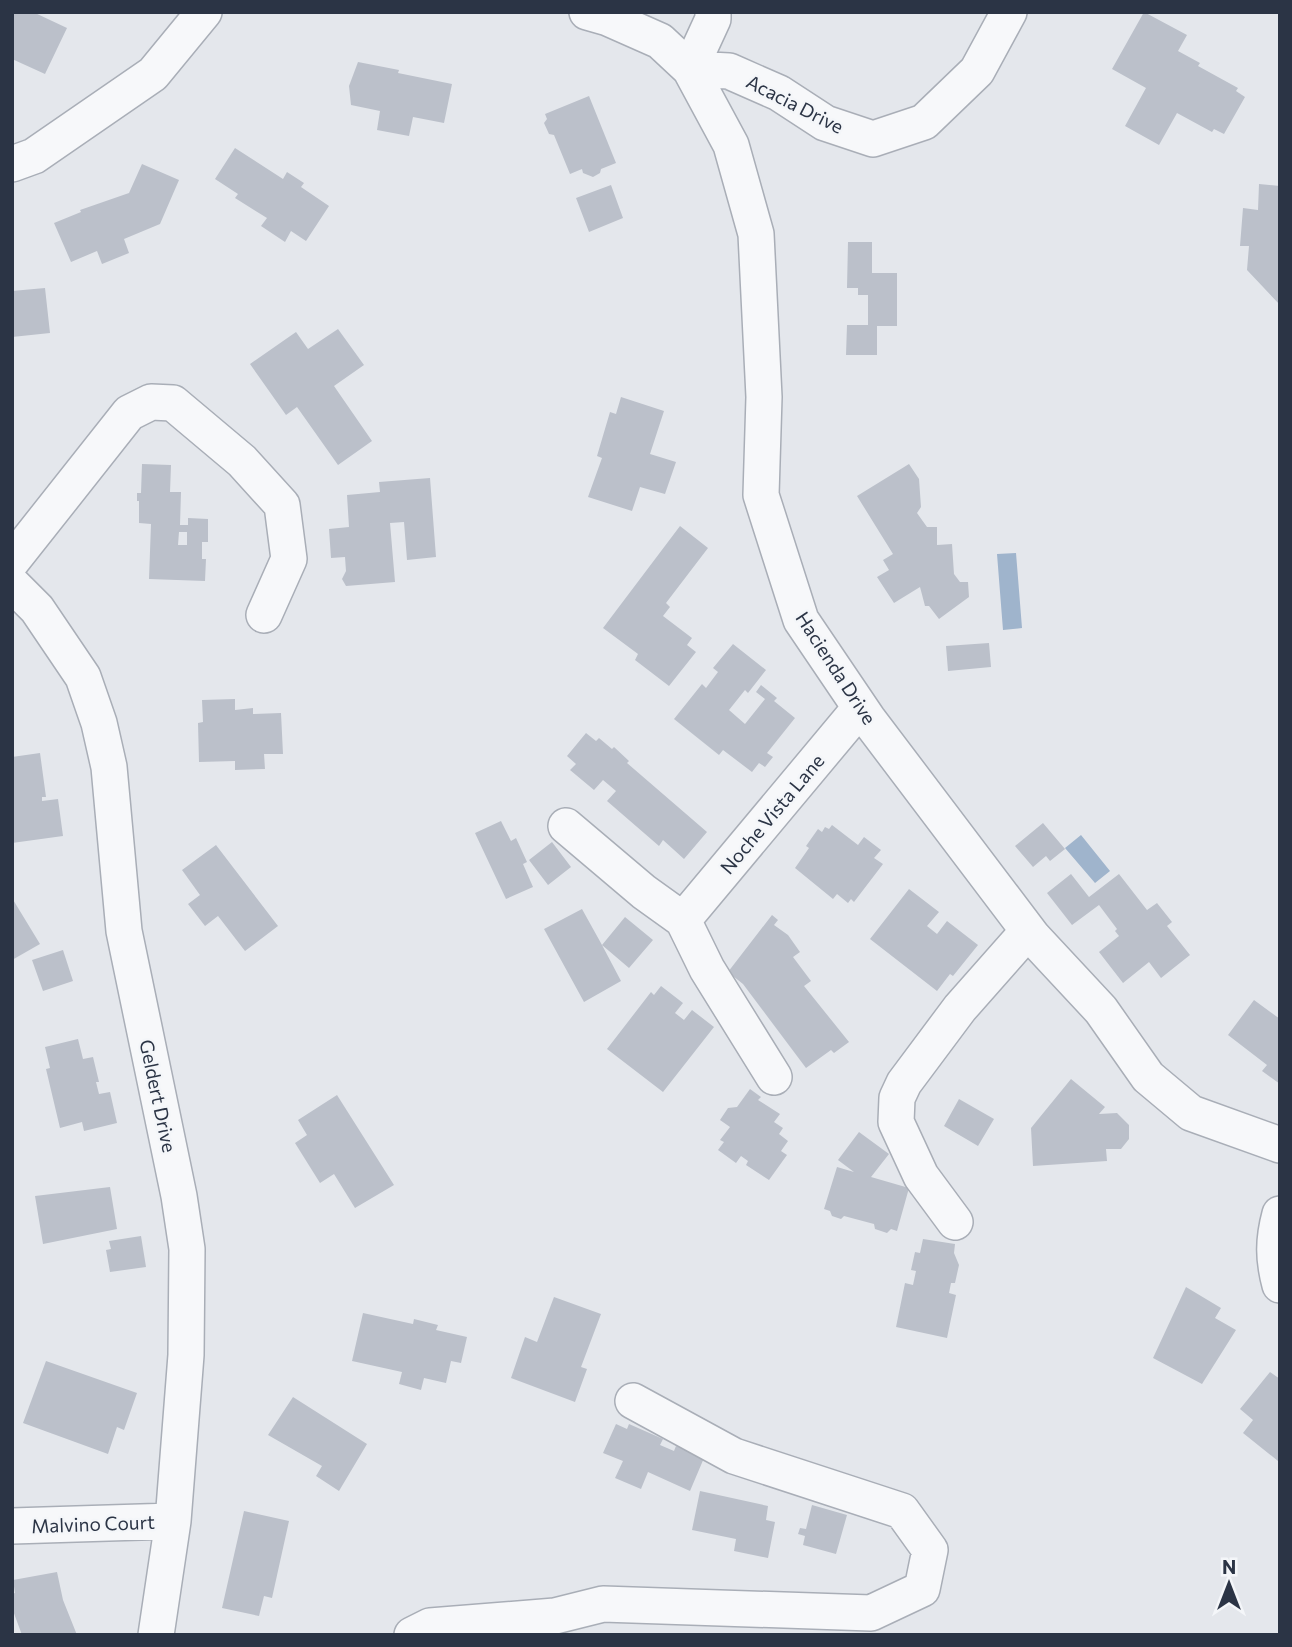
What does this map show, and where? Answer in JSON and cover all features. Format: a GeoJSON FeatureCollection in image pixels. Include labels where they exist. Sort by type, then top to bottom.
{"type":"FeatureCollection","features":[{"type":"Feature","properties":{"kind":"street"},"geometry":{"type":"LineString","coordinates":[[12,164],[34,156],[153,74],[204,12]]}},
{"type":"Feature","properties":{"kind":"street","name":"Hacienda Drive"},"geometry":{"type":"LineString","coordinates":[[587,12],[608,18],[660,41],[690,69],[731,145],[756,234],[764,397],[761,495],[801,620],[860,708],[1028,931],[1101,1010],[1148,1077],[1191,1114],[1280,1145]]}},
{"type":"Feature","properties":{"kind":"street"},"geometry":{"type":"LineString","coordinates":[[690,69],[713,19],[713,12]]}},
{"type":"Feature","properties":{"kind":"street","name":"Acacia Drive"},"geometry":{"type":"LineString","coordinates":[[690,69],[729,71],[779,93],[825,123],[873,139],[924,122],[976,71],[1009,12]]}},
{"type":"Feature","properties":{"kind":"street"},"geometry":{"type":"LineString","coordinates":[[12,561],[129,413],[151,402],[173,403],[242,461],[282,505],[289,559],[264,615]]}},
{"type":"Feature","properties":{"kind":"street","name":"Geldert Drive"},"geometry":{"type":"LineString","coordinates":[[12,584],[37,609],[83,677],[99,723],[109,767],[124,931],[179,1196],[187,1249],[186,1355],[173,1521],[156,1635]]}},
{"type":"Feature","properties":{"kind":"street","name":"Noche Vista Lane"},"geometry":{"type":"LineString","coordinates":[[683,920],[860,708]]}},
{"type":"Feature","properties":{"kind":"street"},"geometry":{"type":"LineString","coordinates":[[566,826],[644,892],[683,920],[707,969],[774,1077]]}},
{"type":"Feature","properties":{"kind":"street"},"geometry":{"type":"LineString","coordinates":[[955,1222],[921,1176],[895,1122],[897,1098],[904,1083],[960,1008],[1028,931]]}},
{"type":"Feature","properties":{"kind":"street"},"geometry":{"type":"LineString","coordinates":[[1280,1214],[1274,1237],[1274,1261],[1280,1285]]}},
{"type":"Feature","properties":{"kind":"street"},"geometry":{"type":"LineString","coordinates":[[412,1635],[430,1626],[555,1616],[603,1604],[871,1613],[922,1589],[930,1550],[902,1511],[734,1456],[633,1401]]}},
{"type":"Feature","properties":{"kind":"street","name":"Malvino Court"},"geometry":{"type":"LineString","coordinates":[[12,1526],[173,1521]]}},
{"type":"Feature","properties":{"kind":"water"},"geometry":{"type":"Polygon","coordinates":[[[1016,553],[1022,628],[1003,630],[997,554],[1016,553]]]}},
{"type":"Feature","properties":{"kind":"water"},"geometry":{"type":"Polygon","coordinates":[[[1081,835],[1110,871],[1095,883],[1065,848],[1081,835]]]}},
{"type":"Feature","properties":{"kind":"building"},"geometry":{"type":"Polygon","coordinates":[[[12,12],[33,12],[67,28],[45,74],[12,59],[12,12]]]}},
{"type":"Feature","properties":{"kind":"building"},"geometry":{"type":"Polygon","coordinates":[[[1144,12],[1187,35],[1178,51],[1200,63],[1198,66],[1238,88],[1236,91],[1245,97],[1224,134],[1214,129],[1212,132],[1177,113],[1159,145],[1125,126],[1146,88],[1112,69],[1144,12]]]}},
{"type":"Feature","properties":{"kind":"building"},"geometry":{"type":"Polygon","coordinates":[[[358,62],[452,84],[444,123],[413,117],[409,136],[377,130],[380,111],[351,105],[349,86],[358,62]]]}},
{"type":"Feature","properties":{"kind":"building"},"geometry":{"type":"Polygon","coordinates":[[[589,96],[616,163],[601,169],[600,173],[593,177],[583,173],[582,169],[570,174],[554,135],[549,134],[544,123],[547,119],[545,114],[589,96]]]}},
{"type":"Feature","properties":{"kind":"building"},"geometry":{"type":"Polygon","coordinates":[[[235,148],[283,179],[287,172],[304,183],[301,187],[329,206],[306,241],[291,231],[285,242],[261,226],[267,218],[235,198],[238,194],[215,179],[235,148]]]}},
{"type":"Feature","properties":{"kind":"building"},"geometry":{"type":"Polygon","coordinates":[[[142,164],[179,180],[160,224],[124,239],[129,253],[102,264],[97,251],[71,262],[54,223],[81,212],[80,210],[129,193],[142,164]]]}},
{"type":"Feature","properties":{"kind":"building"},"geometry":{"type":"Polygon","coordinates":[[[1259,184],[1280,186],[1280,305],[1247,270],[1249,246],[1240,246],[1243,208],[1258,210],[1259,184]]]}},
{"type":"Feature","properties":{"kind":"building"},"geometry":{"type":"Polygon","coordinates":[[[611,185],[623,218],[589,232],[576,198],[611,185]]]}},
{"type":"Feature","properties":{"kind":"building"},"geometry":{"type":"Polygon","coordinates":[[[848,242],[872,242],[872,273],[897,273],[897,326],[877,326],[877,355],[846,355],[847,325],[868,325],[868,295],[858,295],[858,288],[847,288],[848,242]]]}},
{"type":"Feature","properties":{"kind":"building"},"geometry":{"type":"Polygon","coordinates":[[[45,288],[50,333],[12,337],[12,291],[45,288]]]}},
{"type":"Feature","properties":{"kind":"building"},"geometry":{"type":"Polygon","coordinates":[[[338,329],[364,365],[334,386],[372,441],[338,465],[297,407],[286,415],[250,364],[296,332],[308,349],[338,329]]]}},
{"type":"Feature","properties":{"kind":"building"},"geometry":{"type":"Polygon","coordinates":[[[621,397],[664,411],[650,454],[676,462],[665,494],[640,487],[632,511],[588,497],[602,458],[597,456],[610,412],[616,414],[621,397]]]}},
{"type":"Feature","properties":{"kind":"building"},"geometry":{"type":"Polygon","coordinates":[[[142,464],[171,465],[170,492],[181,492],[180,525],[188,525],[188,518],[208,519],[208,542],[202,542],[202,559],[206,559],[205,581],[149,579],[151,524],[139,523],[137,493],[141,493],[142,464]],[[179,532],[178,545],[187,545],[187,532],[179,532]]]}},
{"type":"Feature","properties":{"kind":"building"},"geometry":{"type":"Polygon","coordinates":[[[909,464],[919,479],[921,507],[917,513],[927,527],[937,527],[937,545],[952,544],[954,574],[960,582],[968,582],[969,597],[939,619],[929,606],[925,606],[920,587],[894,603],[877,577],[889,570],[883,560],[893,554],[857,496],[909,464]]]}},
{"type":"Feature","properties":{"kind":"building"},"geometry":{"type":"Polygon","coordinates":[[[430,478],[436,557],[407,560],[404,522],[390,523],[395,582],[346,586],[342,579],[346,571],[345,557],[331,558],[329,529],[349,527],[347,495],[380,492],[379,482],[430,478]]]}},
{"type":"Feature","properties":{"kind":"building"},"geometry":{"type":"Polygon","coordinates":[[[680,526],[708,548],[666,603],[670,607],[663,616],[692,638],[687,645],[696,652],[669,686],[635,660],[638,654],[603,628],[680,526]]]}},
{"type":"Feature","properties":{"kind":"building"},"geometry":{"type":"Polygon","coordinates":[[[989,643],[991,667],[948,671],[946,646],[989,643]]]}},
{"type":"Feature","properties":{"kind":"building"},"geometry":{"type":"Polygon","coordinates":[[[733,644],[766,670],[748,693],[745,690],[729,710],[745,724],[765,699],[756,692],[761,685],[777,698],[774,701],[795,718],[767,753],[773,757],[765,767],[759,763],[752,772],[723,750],[719,755],[674,719],[702,684],[706,688],[718,672],[713,668],[733,644]]]}},
{"type":"Feature","properties":{"kind":"building"},"geometry":{"type":"Polygon","coordinates":[[[235,699],[235,710],[253,708],[253,714],[281,713],[283,754],[264,754],[265,769],[235,770],[235,761],[199,762],[198,723],[203,722],[202,700],[235,699]]]}},
{"type":"Feature","properties":{"kind":"building"},"geometry":{"type":"Polygon","coordinates":[[[586,733],[596,741],[599,738],[612,749],[614,747],[629,761],[627,763],[707,832],[684,859],[663,840],[659,846],[607,801],[616,791],[603,780],[594,790],[570,770],[576,764],[567,756],[586,733]]]}},
{"type":"Feature","properties":{"kind":"building"},"geometry":{"type":"Polygon","coordinates":[[[40,753],[46,797],[42,797],[42,801],[58,799],[63,836],[12,843],[12,757],[40,753]]]}},
{"type":"Feature","properties":{"kind":"building"},"geometry":{"type":"Polygon","coordinates":[[[501,821],[511,841],[516,838],[527,862],[523,864],[533,887],[506,899],[475,833],[501,821]]]}},
{"type":"Feature","properties":{"kind":"building"},"geometry":{"type":"Polygon","coordinates":[[[1043,823],[1065,849],[1050,861],[1046,856],[1033,867],[1015,846],[1043,823]]]}},
{"type":"Feature","properties":{"kind":"building"},"geometry":{"type":"Polygon","coordinates":[[[832,825],[858,845],[864,837],[881,850],[874,858],[883,864],[854,902],[851,899],[848,903],[837,894],[833,899],[795,868],[818,829],[822,832],[825,827],[829,829],[832,825]]]}},
{"type":"Feature","properties":{"kind":"building"},"geometry":{"type":"Polygon","coordinates":[[[552,842],[571,867],[548,885],[529,860],[552,842]]]}},
{"type":"Feature","properties":{"kind":"building"},"geometry":{"type":"Polygon","coordinates":[[[216,845],[278,926],[245,951],[218,916],[205,926],[188,904],[200,895],[182,870],[216,845]]]}},
{"type":"Feature","properties":{"kind":"building"},"geometry":{"type":"Polygon","coordinates":[[[1071,874],[1089,897],[1119,874],[1147,910],[1157,903],[1172,922],[1167,926],[1190,955],[1161,978],[1149,962],[1123,983],[1099,952],[1119,936],[1115,931],[1117,929],[1099,905],[1072,925],[1047,893],[1071,874]]]}},
{"type":"Feature","properties":{"kind":"building"},"geometry":{"type":"Polygon","coordinates":[[[909,889],[939,912],[927,926],[937,934],[947,921],[978,945],[937,991],[870,939],[909,889]]]}},
{"type":"Feature","properties":{"kind":"building"},"geometry":{"type":"Polygon","coordinates":[[[12,898],[40,944],[12,960],[12,898]]]}},
{"type":"Feature","properties":{"kind":"building"},"geometry":{"type":"Polygon","coordinates":[[[582,909],[621,981],[584,1002],[544,929],[582,909]]]}},
{"type":"Feature","properties":{"kind":"building"},"geometry":{"type":"Polygon","coordinates":[[[772,915],[778,920],[774,925],[788,935],[800,952],[793,957],[811,981],[804,986],[849,1042],[834,1053],[831,1050],[806,1068],[743,984],[728,972],[772,915]]]}},
{"type":"Feature","properties":{"kind":"building"},"geometry":{"type":"Polygon","coordinates":[[[625,917],[653,940],[629,968],[602,945],[625,917]]]}},
{"type":"Feature","properties":{"kind":"building"},"geometry":{"type":"Polygon","coordinates":[[[63,950],[73,981],[43,991],[32,960],[63,950]]]}},
{"type":"Feature","properties":{"kind":"building"},"geometry":{"type":"Polygon","coordinates":[[[661,986],[683,1003],[675,1013],[684,1020],[692,1010],[714,1027],[663,1092],[607,1049],[651,992],[654,995],[661,986]]]}},
{"type":"Feature","properties":{"kind":"building"},"geometry":{"type":"Polygon","coordinates":[[[1254,1000],[1280,1019],[1280,1084],[1262,1071],[1267,1065],[1228,1035],[1254,1000]]]}},
{"type":"Feature","properties":{"kind":"building"},"geometry":{"type":"Polygon","coordinates":[[[78,1039],[83,1059],[93,1057],[99,1094],[110,1092],[117,1123],[84,1131],[82,1122],[60,1128],[46,1069],[50,1068],[45,1047],[78,1039]]]}},
{"type":"Feature","properties":{"kind":"building"},"geometry":{"type":"Polygon","coordinates":[[[1071,1079],[1105,1107],[1099,1114],[1117,1113],[1129,1125],[1129,1139],[1121,1149],[1106,1149],[1107,1161],[1033,1166],[1031,1128],[1071,1079]]]}},
{"type":"Feature","properties":{"kind":"building"},"geometry":{"type":"Polygon","coordinates":[[[750,1089],[761,1097],[758,1100],[780,1114],[774,1122],[783,1128],[779,1134],[788,1141],[781,1151],[787,1155],[769,1180],[746,1165],[748,1161],[741,1156],[736,1163],[718,1150],[724,1142],[720,1140],[730,1127],[720,1120],[728,1108],[737,1107],[750,1089]]]}},
{"type":"Feature","properties":{"kind":"building"},"geometry":{"type":"Polygon","coordinates":[[[337,1095],[394,1185],[355,1208],[334,1174],[320,1183],[295,1143],[307,1135],[298,1120],[337,1095]]]}},
{"type":"Feature","properties":{"kind":"building"},"geometry":{"type":"Polygon","coordinates":[[[959,1099],[994,1119],[978,1146],[944,1126],[959,1099]]]}},
{"type":"Feature","properties":{"kind":"building"},"geometry":{"type":"Polygon","coordinates":[[[859,1132],[889,1154],[871,1177],[909,1188],[897,1231],[891,1229],[887,1233],[875,1229],[874,1224],[844,1216],[841,1219],[824,1209],[837,1167],[854,1172],[838,1160],[859,1132]]]}},
{"type":"Feature","properties":{"kind":"building"},"geometry":{"type":"Polygon","coordinates":[[[110,1187],[117,1229],[43,1244],[35,1196],[110,1187]]]}},
{"type":"Feature","properties":{"kind":"building"},"geometry":{"type":"Polygon","coordinates":[[[141,1236],[146,1267],[110,1272],[106,1250],[111,1249],[109,1241],[141,1236]]]}},
{"type":"Feature","properties":{"kind":"building"},"geometry":{"type":"Polygon","coordinates":[[[923,1239],[955,1244],[954,1253],[959,1265],[955,1283],[951,1283],[949,1293],[956,1295],[947,1338],[896,1327],[905,1283],[913,1285],[916,1271],[911,1270],[915,1252],[920,1253],[923,1239]]]}},
{"type":"Feature","properties":{"kind":"building"},"geometry":{"type":"Polygon","coordinates":[[[1186,1287],[1221,1308],[1215,1318],[1236,1330],[1202,1384],[1153,1358],[1186,1287]]]}},
{"type":"Feature","properties":{"kind":"building"},"geometry":{"type":"Polygon","coordinates":[[[554,1297],[601,1314],[581,1367],[587,1369],[575,1402],[511,1378],[525,1337],[537,1342],[554,1297]]]}},
{"type":"Feature","properties":{"kind":"building"},"geometry":{"type":"Polygon","coordinates":[[[363,1313],[413,1324],[414,1319],[438,1325],[436,1330],[467,1337],[461,1363],[451,1361],[446,1383],[424,1378],[421,1390],[399,1384],[402,1372],[352,1361],[363,1313]]]}},
{"type":"Feature","properties":{"kind":"building"},"geometry":{"type":"Polygon","coordinates":[[[46,1361],[137,1393],[124,1430],[117,1427],[108,1454],[23,1423],[46,1361]]]}},
{"type":"Feature","properties":{"kind":"building"},"geometry":{"type":"Polygon","coordinates":[[[1270,1372],[1280,1379],[1278,1461],[1243,1433],[1253,1420],[1240,1409],[1270,1372]]]}},
{"type":"Feature","properties":{"kind":"building"},"geometry":{"type":"Polygon","coordinates":[[[293,1397],[367,1444],[339,1491],[316,1476],[322,1466],[268,1435],[293,1397]]]}},
{"type":"Feature","properties":{"kind":"building"},"geometry":{"type":"Polygon","coordinates":[[[616,1424],[627,1429],[629,1424],[663,1439],[660,1445],[674,1451],[676,1446],[704,1458],[690,1491],[648,1472],[641,1489],[615,1478],[623,1461],[603,1453],[616,1424]]]}},
{"type":"Feature","properties":{"kind":"building"},"geometry":{"type":"Polygon","coordinates":[[[700,1491],[768,1506],[766,1520],[775,1522],[768,1558],[734,1551],[736,1539],[692,1530],[700,1491]]]}},
{"type":"Feature","properties":{"kind":"building"},"geometry":{"type":"Polygon","coordinates":[[[812,1505],[847,1515],[836,1554],[803,1545],[805,1536],[798,1534],[800,1528],[806,1529],[812,1505]]]}},
{"type":"Feature","properties":{"kind":"building"},"geometry":{"type":"Polygon","coordinates":[[[244,1511],[289,1521],[272,1598],[264,1596],[259,1616],[222,1608],[244,1511]]]}},
{"type":"Feature","properties":{"kind":"building"},"geometry":{"type":"Polygon","coordinates":[[[57,1572],[63,1600],[77,1635],[22,1635],[12,1608],[12,1594],[15,1593],[13,1580],[57,1572]]]}}]}
